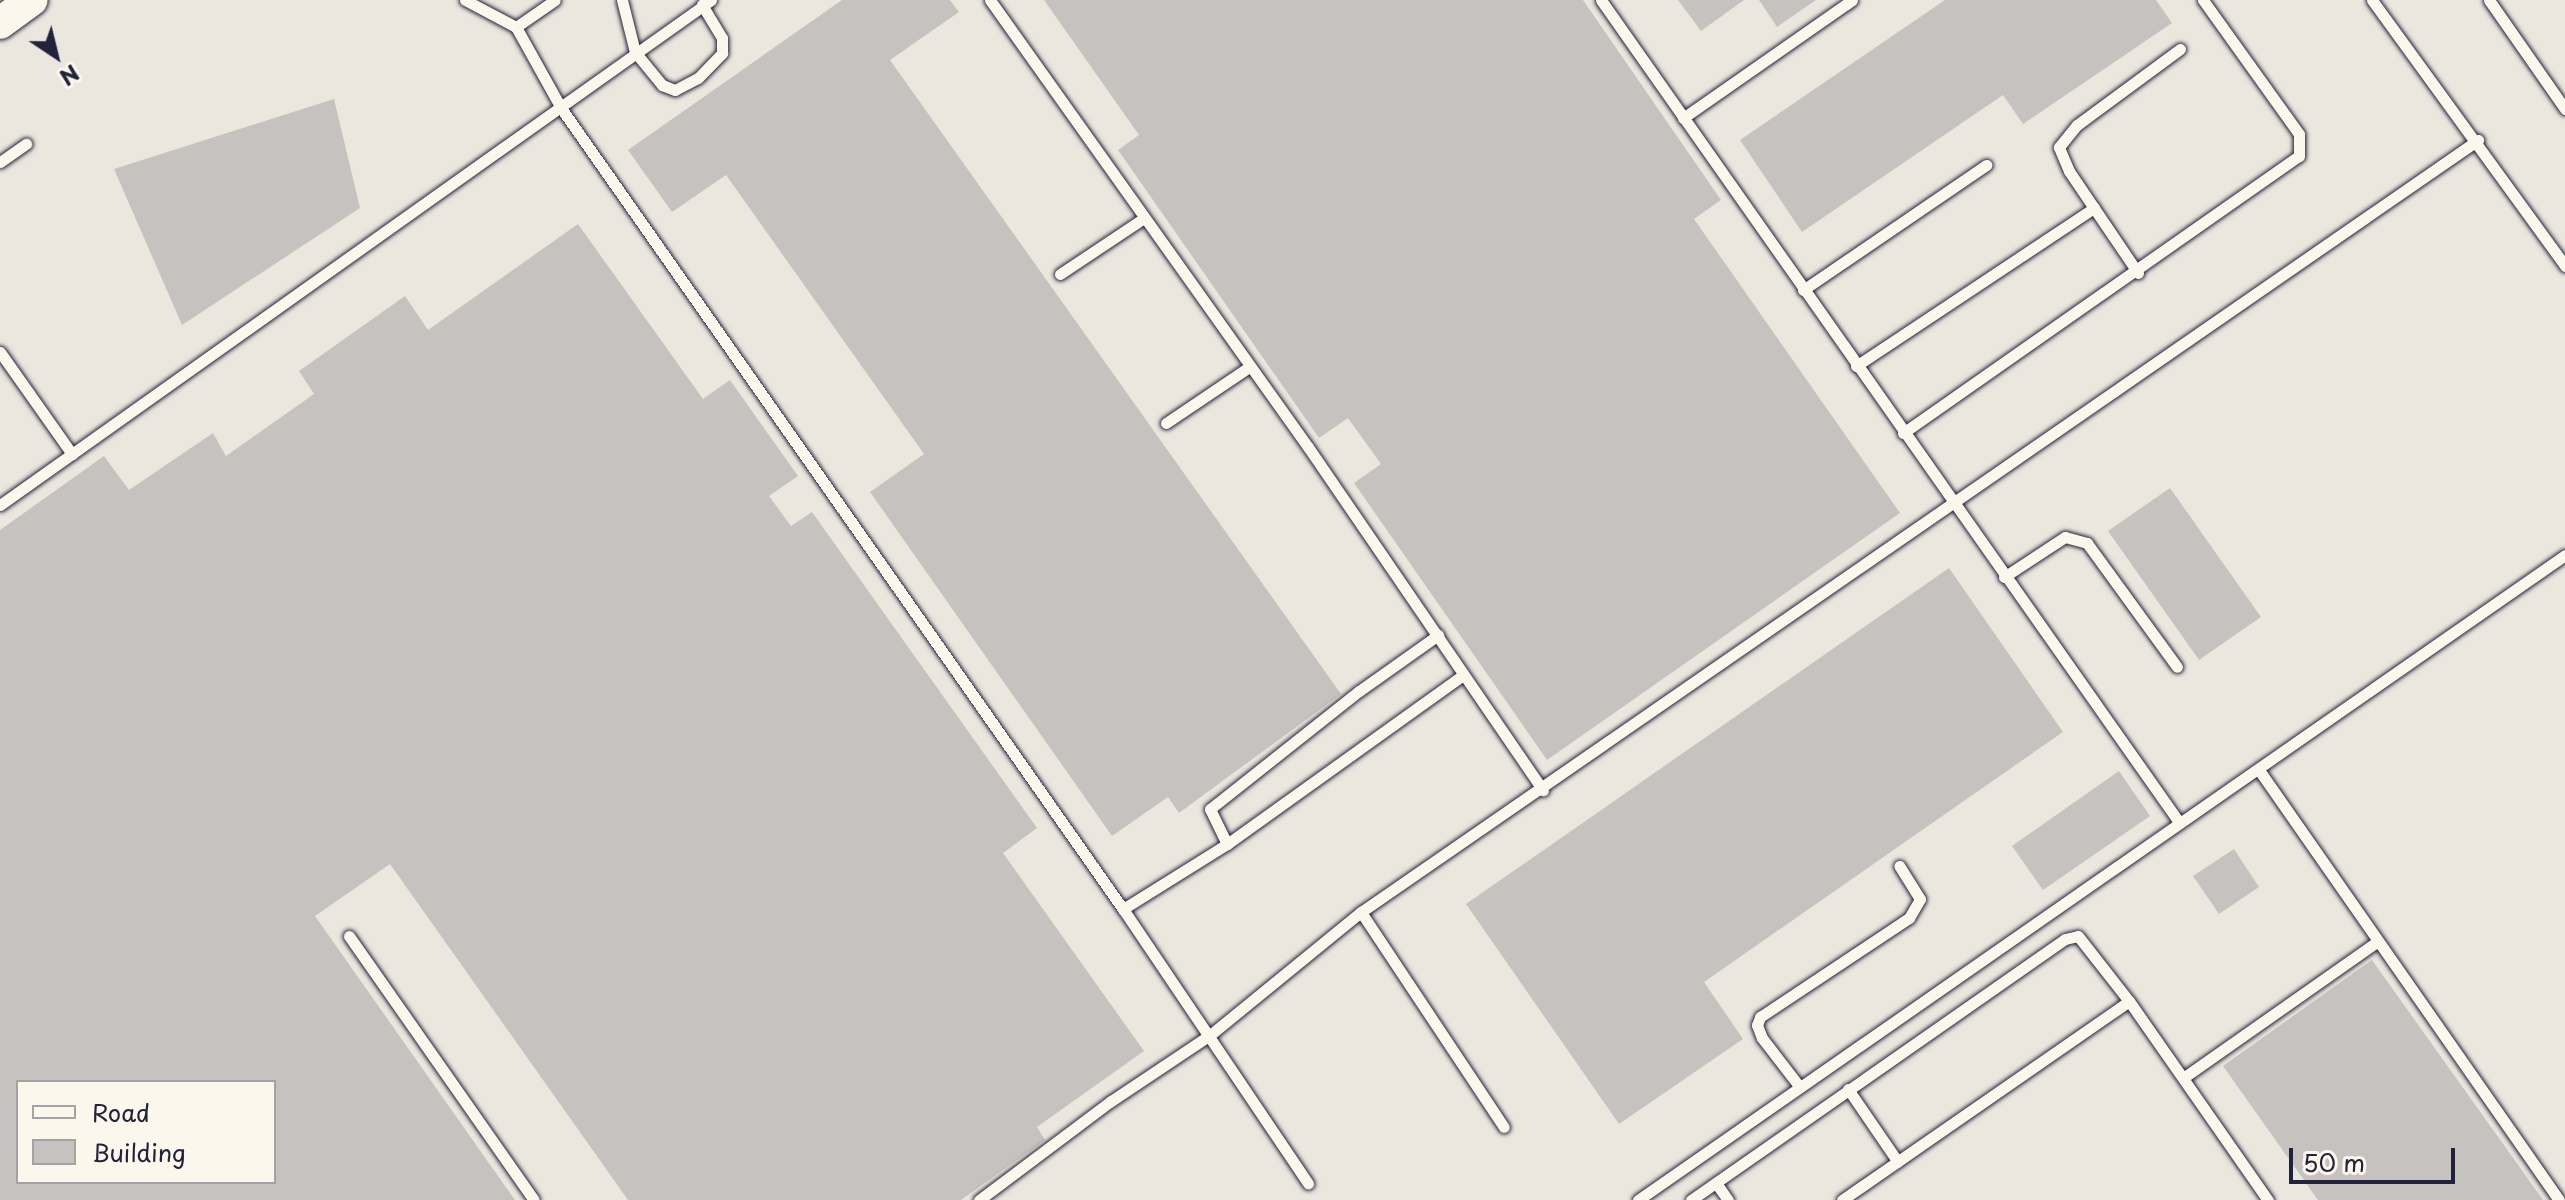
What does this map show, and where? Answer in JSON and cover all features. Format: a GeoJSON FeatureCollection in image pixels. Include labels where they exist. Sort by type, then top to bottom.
{"type":"FeatureCollection","features":[{"type":"Feature","properties":{"kind":"street"},"geometry":{"type":"LineString","coordinates":[[0,23],[32,0]]}},
{"type":"Feature","properties":{"kind":"lane"},"geometry":{"type":"LineString","coordinates":[[465,0],[516,27],[561,108],[1123,909],[1308,1183]]}},
{"type":"Feature","properties":{"kind":"lane"},"geometry":{"type":"LineString","coordinates":[[516,27],[555,0]]}},
{"type":"Feature","properties":{"kind":"lane"},"geometry":{"type":"LineString","coordinates":[[0,505],[561,108],[635,52],[706,3],[723,44],[720,59],[698,78],[668,89],[635,52],[622,0]]}},
{"type":"Feature","properties":{"kind":"lane"},"geometry":{"type":"LineString","coordinates":[[990,0],[1438,635],[1543,790]]}},
{"type":"Feature","properties":{"kind":"lane"},"geometry":{"type":"LineString","coordinates":[[1601,0],[1950,502],[2179,822]]}},
{"type":"Feature","properties":{"kind":"lane"},"geometry":{"type":"LineString","coordinates":[[1683,118],[1852,0]]}},
{"type":"Feature","properties":{"kind":"lane"},"geometry":{"type":"LineString","coordinates":[[1903,433],[2287,168],[2302,150],[2299,134],[2203,0]]}},
{"type":"Feature","properties":{"kind":"lane"},"geometry":{"type":"LineString","coordinates":[[2372,0],[2478,140],[2565,266]]}},
{"type":"Feature","properties":{"kind":"lane"},"geometry":{"type":"LineString","coordinates":[[2489,0],[2565,109]]}},
{"type":"Feature","properties":{"kind":"lane"},"geometry":{"type":"LineString","coordinates":[[2138,273],[2094,208],[2059,147],[2077,125],[2180,49]]}},
{"type":"Feature","properties":{"kind":"lane"},"geometry":{"type":"LineString","coordinates":[[979,1200],[1111,1101],[1210,1035],[1361,912],[1543,790],[1950,502],[2478,140]]}},
{"type":"Feature","properties":{"kind":"lane"},"geometry":{"type":"LineString","coordinates":[[0,162],[26,144]]}},
{"type":"Feature","properties":{"kind":"lane"},"geometry":{"type":"LineString","coordinates":[[1803,290],[1986,165]]}},
{"type":"Feature","properties":{"kind":"lane"},"geometry":{"type":"LineString","coordinates":[[1856,366],[2094,208]]}},
{"type":"Feature","properties":{"kind":"lane"},"geometry":{"type":"LineString","coordinates":[[1060,274],[1144,218]]}},
{"type":"Feature","properties":{"kind":"lane"},"geometry":{"type":"LineString","coordinates":[[0,352],[72,454]]}},
{"type":"Feature","properties":{"kind":"lane"},"geometry":{"type":"LineString","coordinates":[[1166,423],[1249,367]]}},
{"type":"Feature","properties":{"kind":"lane"},"geometry":{"type":"LineString","coordinates":[[2004,577],[2065,537],[2087,543],[2177,667]]}},
{"type":"Feature","properties":{"kind":"lane"},"geometry":{"type":"LineString","coordinates":[[1638,1200],[2565,555]]}},
{"type":"Feature","properties":{"kind":"lane"},"geometry":{"type":"LineString","coordinates":[[1227,844],[1210,809],[1359,691],[1438,635]]}},
{"type":"Feature","properties":{"kind":"lane"},"geometry":{"type":"LineString","coordinates":[[1123,909],[1227,844],[1463,675]]}},
{"type":"Feature","properties":{"kind":"lane"},"geometry":{"type":"LineString","coordinates":[[2259,770],[2559,1200]]}},
{"type":"Feature","properties":{"kind":"lane"},"geometry":{"type":"LineString","coordinates":[[1799,1086],[1762,1038],[1757,1025],[1760,1017],[1909,918],[1920,899],[1899,866]]}},
{"type":"Feature","properties":{"kind":"lane"},"geometry":{"type":"LineString","coordinates":[[1361,912],[1504,1127]]}},
{"type":"Feature","properties":{"kind":"lane"},"geometry":{"type":"LineString","coordinates":[[349,936],[534,1200]]}},
{"type":"Feature","properties":{"kind":"lane"},"geometry":{"type":"LineString","coordinates":[[1691,1200],[2072,936],[2089,945],[2268,1200]]}},
{"type":"Feature","properties":{"kind":"lane"},"geometry":{"type":"LineString","coordinates":[[2183,1078],[2378,941]]}},
{"type":"Feature","properties":{"kind":"lane"},"geometry":{"type":"LineString","coordinates":[[1842,1200],[2129,1001]]}},
{"type":"Feature","properties":{"kind":"lane"},"geometry":{"type":"LineString","coordinates":[[1848,1089],[1898,1162]]}},
{"type":"Feature","properties":{"kind":"lane"},"geometry":{"type":"LineString","coordinates":[[1716,1183],[1728,1200]]}},
{"type":"Feature","properties":{"kind":"shaded area"},"geometry":{"type":"Polygon","coordinates":[[[0,0],[2565,0],[2565,1200],[0,1200],[0,0]]]}},
{"type":"Feature","properties":{"kind":"building"},"geometry":{"type":"Polygon","coordinates":[[[842,0],[950,0],[959,12],[890,60],[1341,694],[1179,813],[1168,797],[1112,836],[870,492],[924,454],[726,175],[672,212],[628,150],[842,0]]]}},
{"type":"Feature","properties":{"kind":"building"},"geometry":{"type":"Polygon","coordinates":[[[1044,0],[1583,0],[1721,200],[1694,219],[1900,513],[1547,760],[1354,483],[1381,464],[1348,418],[1319,438],[1118,150],[1139,135],[1044,0]]]}},
{"type":"Feature","properties":{"kind":"building"},"geometry":{"type":"Polygon","coordinates":[[[1678,0],[1744,0],[1701,31],[1678,0]]]}},
{"type":"Feature","properties":{"kind":"building"},"geometry":{"type":"Polygon","coordinates":[[[1759,0],[1816,0],[1777,27],[1759,0]]]}},
{"type":"Feature","properties":{"kind":"building"},"geometry":{"type":"Polygon","coordinates":[[[1945,0],[2156,0],[2172,23],[2023,124],[2003,95],[1802,232],[1740,140],[1945,0]]]}},
{"type":"Feature","properties":{"kind":"building"},"geometry":{"type":"Polygon","coordinates":[[[334,99],[360,208],[182,325],[114,169],[334,99]]]}},
{"type":"Feature","properties":{"kind":"building"},"geometry":{"type":"Polygon","coordinates":[[[578,224],[703,399],[730,380],[798,476],[769,496],[791,526],[812,512],[1037,828],[1003,853],[1144,1051],[1037,1127],[1045,1140],[961,1200],[628,1200],[390,864],[315,916],[515,1200],[0,1200],[0,530],[104,456],[129,490],[213,433],[226,456],[314,394],[299,371],[405,296],[428,330],[578,224]]]}},
{"type":"Feature","properties":{"kind":"building"},"geometry":{"type":"Polygon","coordinates":[[[2170,488],[2261,617],[2199,660],[2108,531],[2170,488]]]}},
{"type":"Feature","properties":{"kind":"building"},"geometry":{"type":"Polygon","coordinates":[[[1949,568],[2063,732],[1704,982],[1743,1039],[1619,1124],[1466,904],[1949,568]]]}},
{"type":"Feature","properties":{"kind":"building"},"geometry":{"type":"Polygon","coordinates":[[[2119,771],[2150,816],[2043,890],[2012,846],[2119,771]]]}},
{"type":"Feature","properties":{"kind":"building"},"geometry":{"type":"Polygon","coordinates":[[[2234,849],[2259,887],[2219,914],[2193,876],[2234,849]]]}},
{"type":"Feature","properties":{"kind":"building"},"geometry":{"type":"Polygon","coordinates":[[[2372,960],[2543,1200],[2318,1200],[2223,1066],[2372,960]]]}}]}
